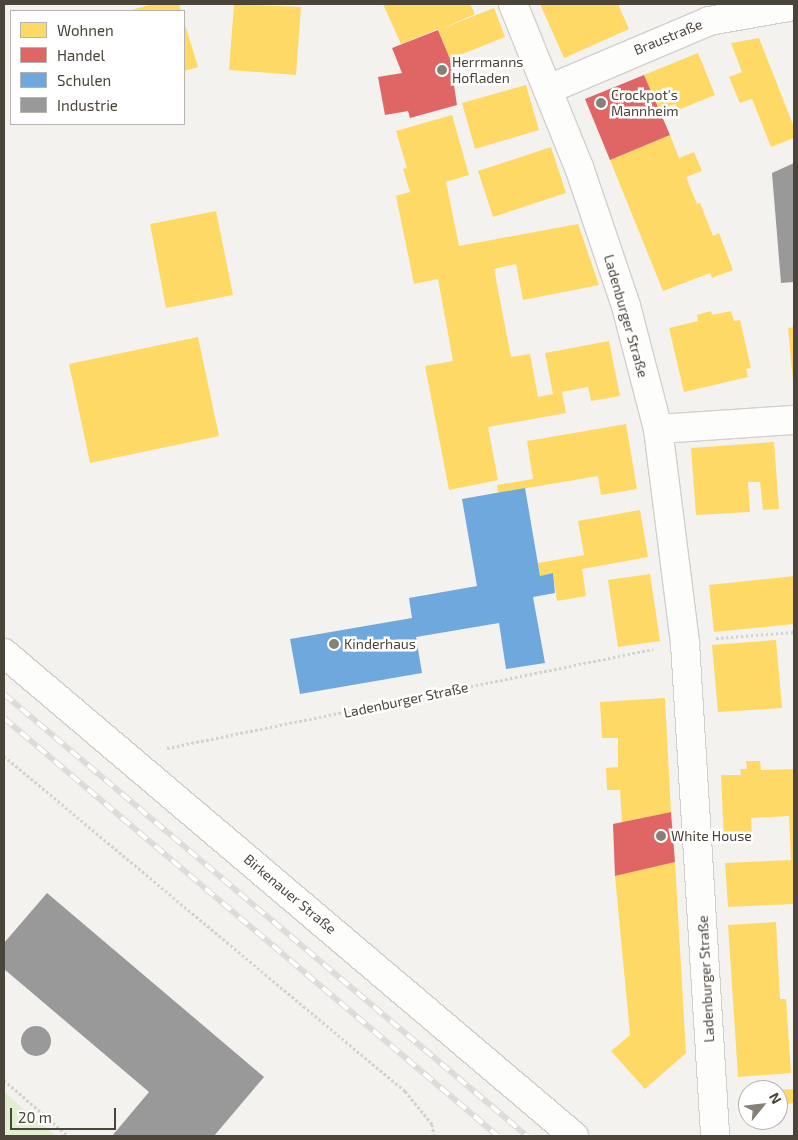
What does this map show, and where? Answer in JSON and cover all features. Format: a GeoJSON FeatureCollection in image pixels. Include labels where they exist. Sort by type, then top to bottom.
{"type":"FeatureCollection","features":[{"type":"Feature","properties":{"kind":"street","name":"Ladenburger Straße"},"geometry":{"type":"LineString","coordinates":[[512,4],[549,89],[626,306],[658,429],[685,643],[715,1136]]}},
{"type":"Feature","properties":{"kind":"street","name":"Braustraße"},"geometry":{"type":"LineString","coordinates":[[549,89],[709,21],[794,6]]}},
{"type":"Feature","properties":{"kind":"street"},"geometry":{"type":"LineString","coordinates":[[658,429],[794,420]]}},
{"type":"Feature","properties":{"kind":"street","name":"Birkenauer Straße"},"geometry":{"type":"LineString","coordinates":[[4,653],[574,1136]]}},
{"type":"Feature","properties":{"kind":"path"},"geometry":{"type":"LineString","coordinates":[[685,643],[794,632]]}},
{"type":"Feature","properties":{"kind":"path","name":"Ladenburger Straße"},"geometry":{"type":"LineString","coordinates":[[127,756],[685,643]]}},
{"type":"Feature","properties":{"kind":"path"},"geometry":{"type":"LineString","coordinates":[[4,756],[405,1091],[432,1124],[434,1136]]}},
{"type":"Feature","properties":{"kind":"path"},"geometry":{"type":"LineString","coordinates":[[4,1080],[68,1136]]}},
{"type":"Feature","properties":{"kind":"green space"},"geometry":{"type":"Polygon","coordinates":[[[4,1092],[56,1136],[4,1136],[4,1092]]]}},
{"type":"Feature","properties":{"kind":"building: Wohnen"},"geometry":{"type":"Polygon","coordinates":[[[152,4],[179,4],[181,10],[131,10],[152,4]]]}},
{"type":"Feature","properties":{"kind":"building: Wohnen"},"geometry":{"type":"Polygon","coordinates":[[[234,4],[301,7],[296,75],[229,70],[234,4]]]}},
{"type":"Feature","properties":{"kind":"building: Wohnen"},"geometry":{"type":"Polygon","coordinates":[[[383,4],[470,4],[475,14],[441,29],[494,8],[505,37],[450,59],[438,29],[401,44],[383,4]]]}},
{"type":"Feature","properties":{"kind":"building: Wohnen"},"geometry":{"type":"Polygon","coordinates":[[[540,4],[618,4],[629,29],[564,58],[540,4]]]}},
{"type":"Feature","properties":{"kind":"building: Wohnen"},"geometry":{"type":"Polygon","coordinates":[[[185,24],[198,67],[185,71],[185,24]]]}},
{"type":"Feature","properties":{"kind":"building: Wohnen"},"geometry":{"type":"Polygon","coordinates":[[[759,38],[794,127],[794,138],[771,147],[752,99],[740,103],[729,77],[742,72],[731,43],[759,38]]]}},
{"type":"Feature","properties":{"kind":"building: Wohnen"},"geometry":{"type":"Polygon","coordinates":[[[698,53],[715,95],[678,110],[675,104],[659,110],[644,75],[698,53]]]}},
{"type":"Feature","properties":{"kind":"building: Wohnen"},"geometry":{"type":"Polygon","coordinates":[[[526,85],[539,130],[475,149],[462,103],[526,85]]]}},
{"type":"Feature","properties":{"kind":"building: Wohnen"},"geometry":{"type":"Polygon","coordinates":[[[452,115],[469,175],[446,182],[459,246],[578,224],[599,285],[523,300],[516,264],[494,269],[511,357],[530,354],[538,397],[553,394],[545,353],[609,341],[620,396],[591,401],[588,387],[562,392],[566,413],[488,427],[498,480],[449,490],[425,366],[453,361],[438,279],[414,284],[396,196],[410,192],[403,169],[407,168],[396,131],[452,115]]]}},
{"type":"Feature","properties":{"kind":"building: Wohnen"},"geometry":{"type":"Polygon","coordinates":[[[670,135],[679,158],[694,152],[702,171],[686,177],[697,204],[700,203],[713,236],[719,233],[733,270],[712,278],[710,273],[663,291],[610,160],[670,135]]]}},
{"type":"Feature","properties":{"kind":"building: Wohnen"},"geometry":{"type":"Polygon","coordinates":[[[551,147],[566,193],[493,217],[478,171],[551,147]]]}},
{"type":"Feature","properties":{"kind":"building: Wohnen"},"geometry":{"type":"Polygon","coordinates":[[[216,211],[233,295],[166,308],[150,224],[216,211]]]}},
{"type":"Feature","properties":{"kind":"building: Wohnen"},"geometry":{"type":"Polygon","coordinates":[[[711,311],[712,315],[731,311],[734,321],[740,320],[751,368],[746,369],[748,377],[684,392],[669,328],[698,321],[697,315],[711,311]]]}},
{"type":"Feature","properties":{"kind":"building: Wohnen"},"geometry":{"type":"Polygon","coordinates":[[[794,327],[794,380],[793,380],[788,328],[794,327]]]}},
{"type":"Feature","properties":{"kind":"building: Wohnen"},"geometry":{"type":"Polygon","coordinates":[[[198,337],[219,436],[90,463],[69,364],[198,337]]]}},
{"type":"Feature","properties":{"kind":"building: Wohnen"},"geometry":{"type":"Polygon","coordinates":[[[626,424],[637,489],[601,495],[598,476],[498,493],[497,485],[533,479],[527,441],[626,424]]]}},
{"type":"Feature","properties":{"kind":"building: Wohnen"},"geometry":{"type":"Polygon","coordinates":[[[774,442],[779,509],[763,510],[760,482],[748,482],[750,512],[696,515],[691,448],[774,442]]]}},
{"type":"Feature","properties":{"kind":"building: Wohnen"},"geometry":{"type":"Polygon","coordinates":[[[640,510],[648,557],[582,569],[586,596],[557,601],[553,573],[540,576],[538,563],[584,555],[578,521],[640,510]]]}},
{"type":"Feature","properties":{"kind":"building: Wohnen"},"geometry":{"type":"Polygon","coordinates":[[[650,574],[660,641],[618,647],[608,580],[650,574]]]}},
{"type":"Feature","properties":{"kind":"building: Wohnen"},"geometry":{"type":"Polygon","coordinates":[[[794,576],[794,624],[714,632],[709,585],[794,576]]]}},
{"type":"Feature","properties":{"kind":"building: Wohnen"},"geometry":{"type":"Polygon","coordinates":[[[776,640],[782,708],[718,712],[712,645],[776,640]]]}},
{"type":"Feature","properties":{"kind":"building: Wohnen"},"geometry":{"type":"Polygon","coordinates":[[[665,698],[671,812],[622,822],[620,790],[607,790],[606,768],[618,767],[618,738],[602,738],[600,702],[665,698]]]}},
{"type":"Feature","properties":{"kind":"building: Wohnen"},"geometry":{"type":"Polygon","coordinates":[[[746,761],[760,761],[761,770],[794,769],[794,904],[728,907],[725,863],[791,860],[789,816],[751,818],[752,839],[724,840],[721,775],[741,775],[740,769],[747,769],[746,761]]]}},
{"type":"Feature","properties":{"kind":"building: Wohnen"},"geometry":{"type":"Polygon","coordinates":[[[675,862],[686,1053],[645,1089],[611,1051],[630,1035],[615,876],[675,862]]]}},
{"type":"Feature","properties":{"kind":"building: Wohnen"},"geometry":{"type":"Polygon","coordinates":[[[776,922],[780,999],[786,999],[791,1073],[738,1077],[728,925],[776,922]]]}},
{"type":"Feature","properties":{"kind":"building: Wohnen"},"geometry":{"type":"Polygon","coordinates":[[[788,1089],[794,1089],[794,1103],[788,1104],[788,1089]]]}},
{"type":"Feature","properties":{"kind":"building: Handel"},"geometry":{"type":"Polygon","coordinates":[[[438,30],[450,59],[457,105],[410,118],[408,111],[385,115],[378,77],[402,73],[392,48],[438,30]]]}},
{"type":"Feature","properties":{"kind":"building: Handel"},"geometry":{"type":"Polygon","coordinates":[[[644,75],[670,135],[610,160],[585,99],[644,75]]]}},
{"type":"Feature","properties":{"kind":"building: Handel"},"geometry":{"type":"Polygon","coordinates":[[[671,812],[675,862],[615,876],[613,824],[671,812]]]}},
{"type":"Feature","properties":{"kind":"building: Schulen"},"geometry":{"type":"Polygon","coordinates":[[[525,488],[540,576],[553,573],[555,593],[533,597],[545,663],[506,669],[499,623],[416,637],[422,673],[300,694],[290,639],[412,618],[409,598],[477,586],[462,499],[525,488]]]}},
{"type":"Feature","properties":{"kind":"building: Industrie"},"geometry":{"type":"Polygon","coordinates":[[[794,163],[794,282],[781,283],[772,173],[794,163]]]}},
{"type":"Feature","properties":{"kind":"building: Industrie"},"geometry":{"type":"Polygon","coordinates":[[[47,893],[264,1077],[214,1136],[112,1136],[149,1092],[4,969],[4,943],[47,893]]]}},
{"type":"Feature","properties":{"kind":"building: Industrie"},"geometry":{"type":"Polygon","coordinates":[[[36,1026],[47,1030],[51,1041],[47,1052],[36,1056],[25,1052],[21,1041],[25,1030],[36,1026]]]}},
{"type":"Feature","properties":{"kind":"railway"},"geometry":{"type":"LineString","coordinates":[[4,694],[527,1136]]}},
{"type":"Feature","properties":{"kind":"railway"},"geometry":{"type":"LineString","coordinates":[[4,718],[498,1136]]}},
{"type":"Feature","properties":{"kind":"place","name":"Herrmanns Hofladen"},"geometry":{"type":"Point","coordinates":[442,70]}},
{"type":"Feature","properties":{"kind":"place","name":"Crockpot's Mannheim"},"geometry":{"type":"Point","coordinates":[601,103]}},
{"type":"Feature","properties":{"kind":"place","name":"Kinderhaus"},"geometry":{"type":"Point","coordinates":[334,644]}},
{"type":"Feature","properties":{"kind":"place","name":"White House"},"geometry":{"type":"Point","coordinates":[661,836]}}]}
